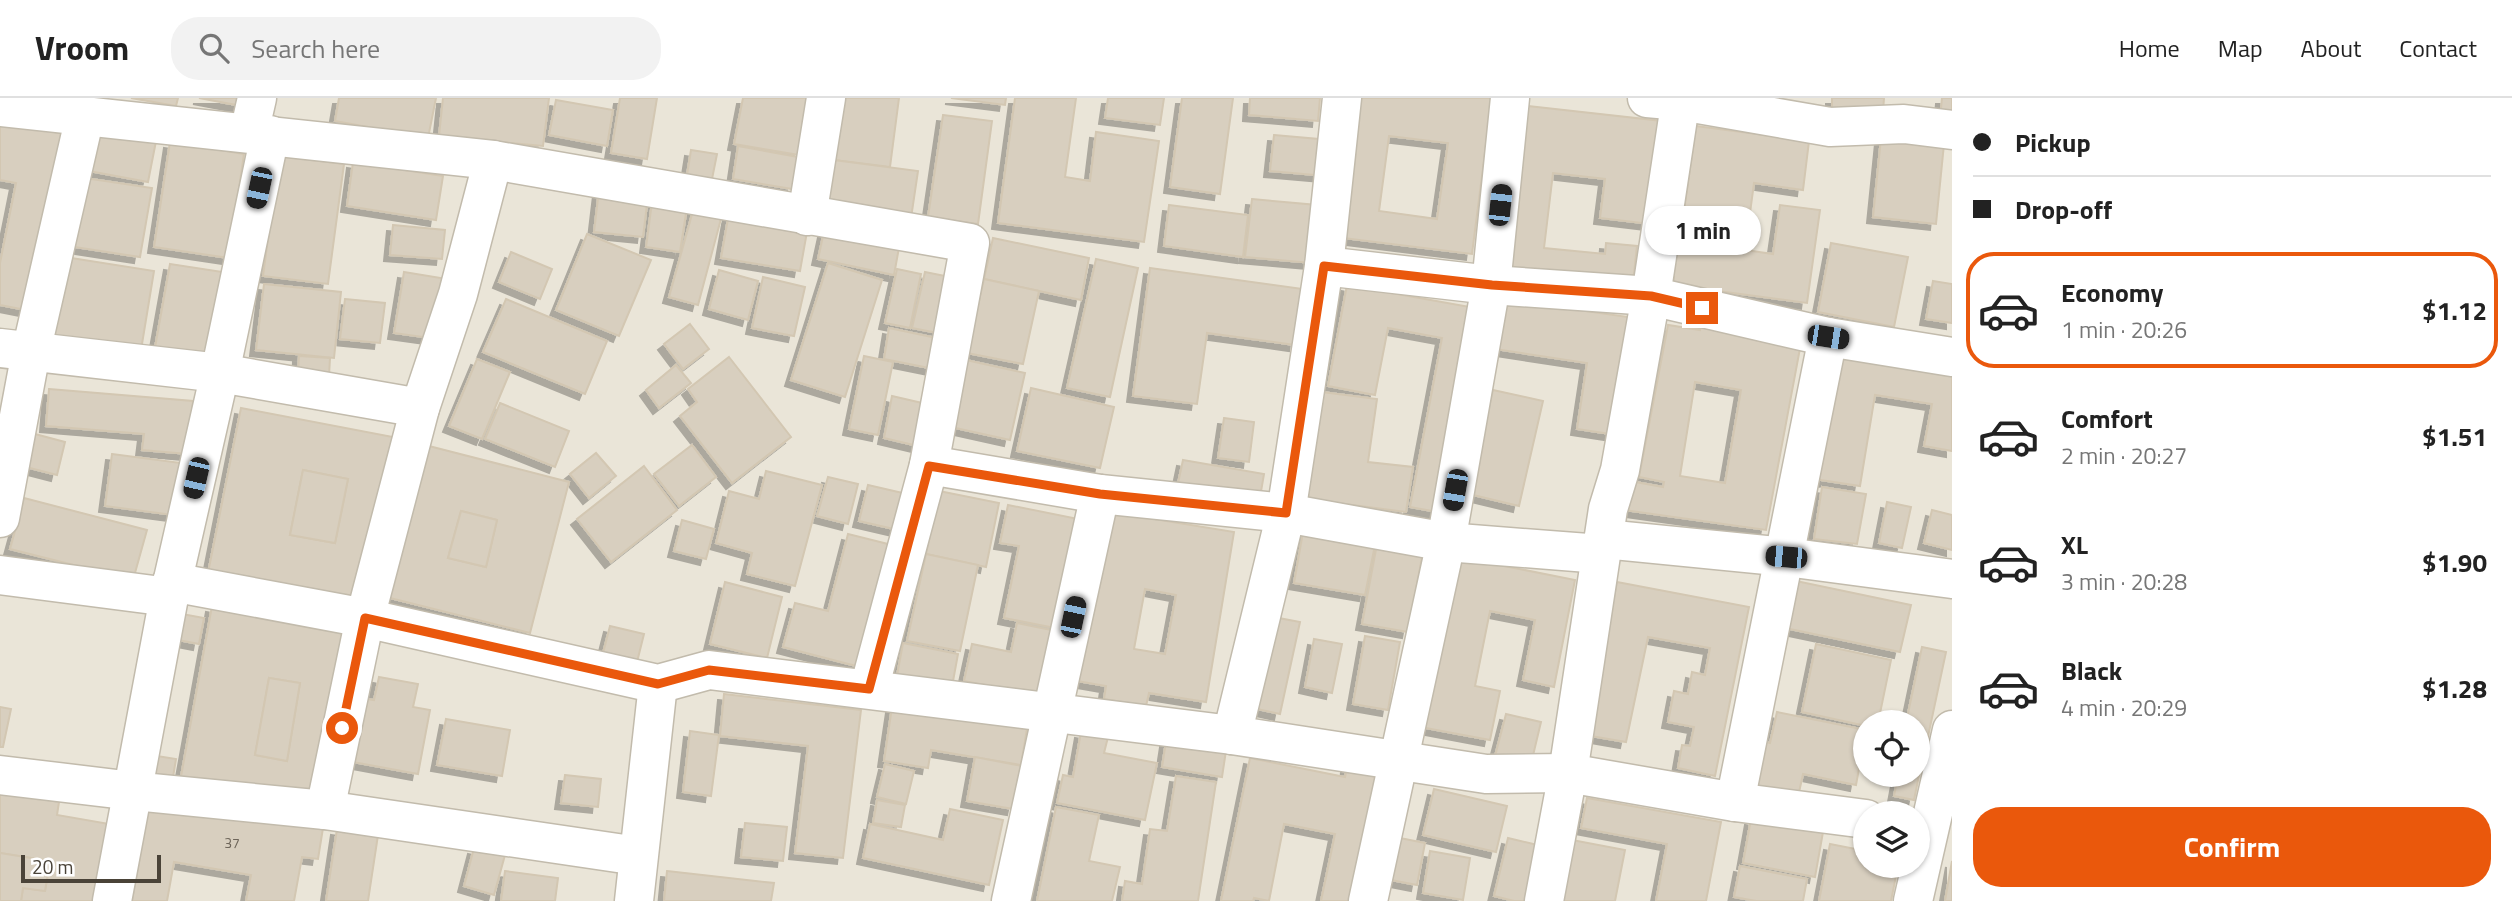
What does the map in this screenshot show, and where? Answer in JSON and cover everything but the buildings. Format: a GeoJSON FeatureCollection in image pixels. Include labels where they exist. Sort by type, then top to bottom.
{"type":"FeatureCollection","features":[{"type":"Feature","properties":{"kind":"street"},"geometry":{"type":"LineString","coordinates":[[807,216],[827,98]]}},
{"type":"Feature","properties":{"kind":"street"},"geometry":{"type":"LineString","coordinates":[[1232,735],[1286,513],[1324,266],[1342,98]]}},
{"type":"Feature","properties":{"kind":"street"},"geometry":{"type":"LineString","coordinates":[[1368,901],[1446,542],[1492,285],[1510,98]]}},
{"type":"Feature","properties":{"kind":"street"},"geometry":{"type":"LineString","coordinates":[[1544,901],[1568,773],[1608,509],[1620,470],[1651,296],[1670,99],[1830,127],[1904,124],[1952,130]]}},
{"type":"Feature","properties":{"kind":"street"},"geometry":{"type":"LineString","coordinates":[[0,107],[85,116],[259,122],[970,243],[929,466],[869,689]]}},
{"type":"Feature","properties":{"kind":"street"},"geometry":{"type":"LineString","coordinates":[[0,518],[16,350],[85,116]]}},
{"type":"Feature","properties":{"kind":"street"},"geometry":{"type":"LineString","coordinates":[[112,901],[171,590],[220,373],[259,122]]}},
{"type":"Feature","properties":{"kind":"street"},"geometry":{"type":"LineString","coordinates":[[325,810],[365,618],[420,408],[458,294],[493,160]]}},
{"type":"Feature","properties":{"kind":"street"},"geometry":{"type":"LineString","coordinates":[[1324,266],[1492,285],[1651,296],[1828,337],[1952,357]]}},
{"type":"Feature","properties":{"kind":"street"},"geometry":{"type":"LineString","coordinates":[[1735,802],[1828,337]]}},
{"type":"Feature","properties":{"kind":"street"},"geometry":{"type":"LineString","coordinates":[[16,350],[220,373],[420,408]]}},
{"type":"Feature","properties":{"kind":"street"},"geometry":{"type":"LineString","coordinates":[[929,466],[1100,494],[1286,513],[1446,542],[1786,557],[1952,579]]}},
{"type":"Feature","properties":{"kind":"street"},"geometry":{"type":"LineString","coordinates":[[1011,901],[1100,494]]}},
{"type":"Feature","properties":{"kind":"street"},"geometry":{"type":"LineString","coordinates":[[0,575],[171,590],[365,618],[658,684],[709,670],[1232,735],[1486,774],[1568,773],[1735,802],[1853,817]]}},
{"type":"Feature","properties":{"kind":"street"},"geometry":{"type":"LineString","coordinates":[[634,901],[658,684]]}},
{"type":"Feature","properties":{"kind":"street"},"geometry":{"type":"LineString","coordinates":[[1913,901],[1934,819],[1952,730]]}},
{"type":"Feature","properties":{"kind":"street"},"geometry":{"type":"LineString","coordinates":[[0,775],[325,810],[638,856]]}},
{"type":"Feature","properties":{"kind":"shaded area"},"geometry":{"type":"Polygon","coordinates":[[[0,98],[1952,98],[1952,901],[0,901],[0,98]]]}},
{"type":"Feature","properties":{"kind":"route"},"geometry":{"type":"LineString","coordinates":[[342,728],[365,618],[658,684],[709,670],[869,689],[929,466],[1100,494],[1286,513],[1324,266],[1492,285],[1651,296],[1702,308]]}}]}
